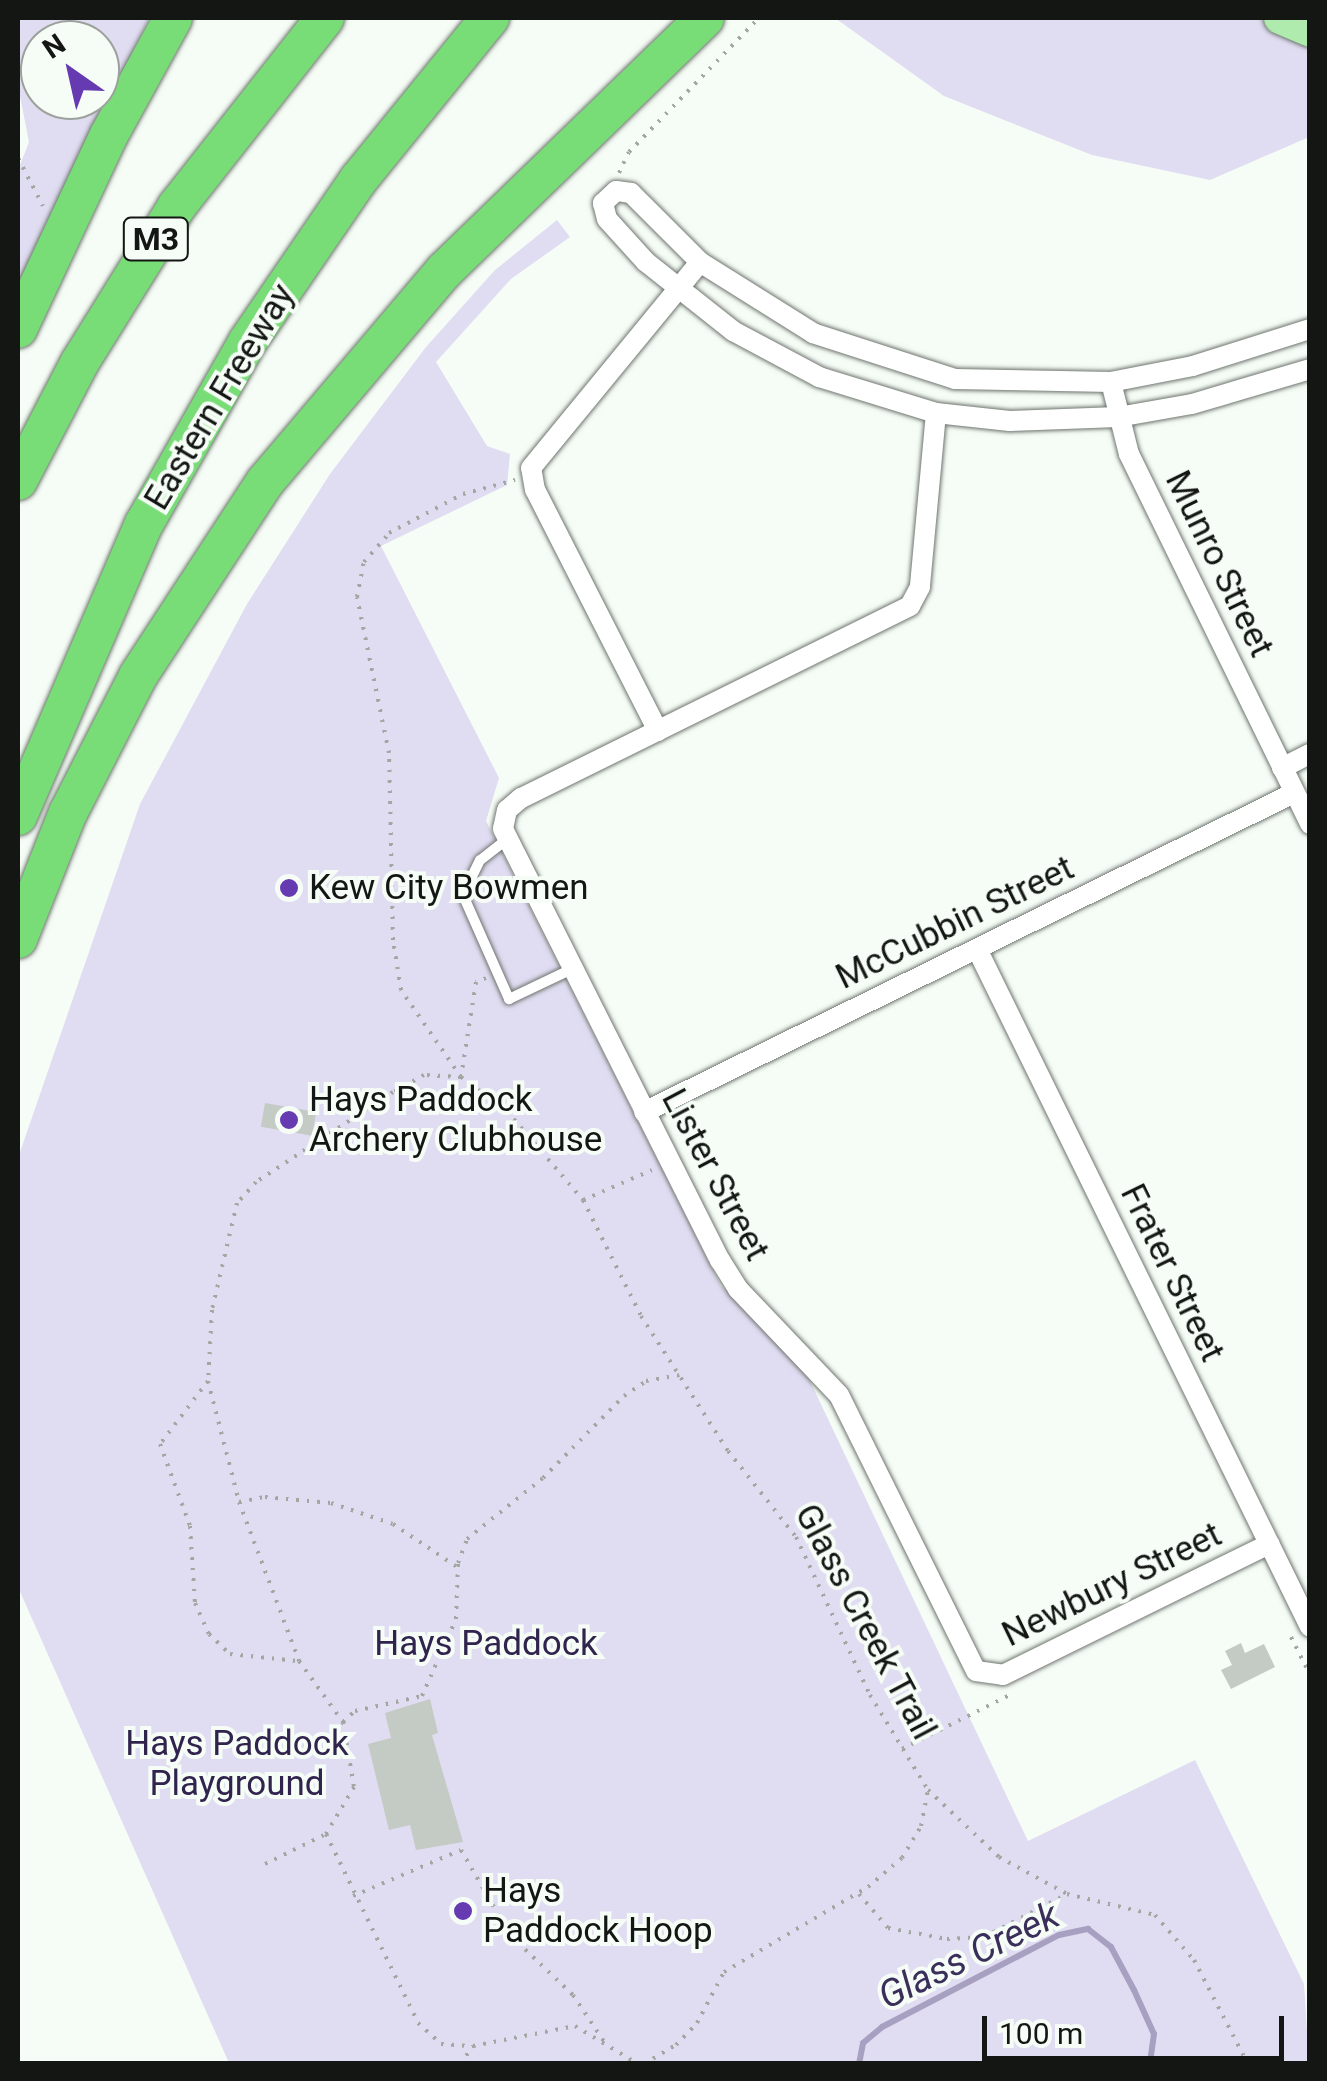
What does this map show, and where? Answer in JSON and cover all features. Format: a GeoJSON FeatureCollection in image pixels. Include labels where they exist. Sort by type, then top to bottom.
{"type":"FeatureCollection","features":[{"type":"Feature","properties":{"kind":"highway"},"geometry":{"type":"LineString","coordinates":[[18,330],[109,134],[173,18]]}},
{"type":"Feature","properties":{"kind":"highway","name":"M3"},"geometry":{"type":"LineString","coordinates":[[18,481],[80,362],[177,206],[325,18]]}},
{"type":"Feature","properties":{"kind":"highway","name":"Eastern Freeway"},"geometry":{"type":"LineString","coordinates":[[18,816],[129,556],[239,356],[360,179],[490,18]]}},
{"type":"Feature","properties":{"kind":"highway"},"geometry":{"type":"LineString","coordinates":[[18,939],[68,813],[138,676],[264,482],[397,320],[704,18]]}},
{"type":"Feature","properties":{"kind":"main road"},"geometry":{"type":"LineString","coordinates":[[1280,18],[1310,31]]}},
{"type":"Feature","properties":{"kind":"street"},"geometry":{"type":"LineString","coordinates":[[1310,330],[1194,366],[1110,382],[1005,384],[914,371],[812,333],[700,262],[632,194],[608,195],[607,219],[678,291],[734,331],[819,377],[936,412],[1010,421],[1118,417],[1192,404],[1310,369]]}},
{"type":"Feature","properties":{"kind":"street"},"geometry":{"type":"LineString","coordinates":[[658,731],[531,478],[533,463],[700,262]]}},
{"type":"Feature","properties":{"kind":"street","name":"Munro Street"},"geometry":{"type":"LineString","coordinates":[[1110,382],[1129,454],[1310,824]]}},
{"type":"Feature","properties":{"kind":"street"},"geometry":{"type":"LineString","coordinates":[[506,840],[504,820],[520,798],[910,606],[920,587],[936,412]]}},
{"type":"Feature","properties":{"kind":"street"},"geometry":{"type":"LineString","coordinates":[[1282,768],[1310,754]]}},
{"type":"Feature","properties":{"kind":"street","name":"McCubbin Street"},"geometry":{"type":"LineString","coordinates":[[644,1112],[1294,793]]}},
{"type":"Feature","properties":{"kind":"street","name":"Lister Street"},"geometry":{"type":"LineString","coordinates":[[506,840],[738,1289],[839,1395],[966,1658],[982,1676]]}},
{"type":"Feature","properties":{"kind":"street","name":"Frater Street"},"geometry":{"type":"LineString","coordinates":[[977,948],[1310,1627]]}},
{"type":"Feature","properties":{"kind":"street","name":"Newbury Street"},"geometry":{"type":"LineString","coordinates":[[982,1676],[1003,1675],[1269,1544]]}},
{"type":"Feature","properties":{"kind":"lane"},"geometry":{"type":"LineString","coordinates":[[506,840],[480,860],[462,895],[509,999],[572,969]]}},
{"type":"Feature","properties":{"kind":"path"},"geometry":{"type":"LineString","coordinates":[[608,195],[629,152],[759,18]]}},
{"type":"Feature","properties":{"kind":"path"},"geometry":{"type":"LineString","coordinates":[[18,158],[39,187],[45,211]]}},
{"type":"Feature","properties":{"kind":"path","name":"Glass Creek Trail"},"geometry":{"type":"LineString","coordinates":[[531,478],[463,494],[389,532],[364,562],[357,597],[389,753],[393,940],[401,990],[461,1077],[507,1110],[583,1200],[615,1269],[679,1375],[796,1537],[902,1749],[928,1790],[999,1857],[1067,1894],[1156,1915],[1177,1935],[1248,2064]]}},
{"type":"Feature","properties":{"kind":"path"},"geometry":{"type":"LineString","coordinates":[[265,1864],[326,1834],[354,1787],[343,1722],[299,1661],[239,1502],[208,1382],[218,1278],[236,1204],[256,1182],[393,1092],[424,1075],[461,1077],[476,982],[497,972]]}},
{"type":"Feature","properties":{"kind":"path"},"geometry":{"type":"LineString","coordinates":[[583,1200],[670,1162]]}},
{"type":"Feature","properties":{"kind":"path"},"geometry":{"type":"LineString","coordinates":[[343,1722],[355,1711],[422,1696],[456,1619],[457,1567],[468,1538],[489,1516],[543,1478],[624,1396],[646,1381],[679,1375]]}},
{"type":"Feature","properties":{"kind":"path"},"geometry":{"type":"LineString","coordinates":[[208,1382],[160,1444],[190,1526],[195,1603],[209,1634],[230,1654],[299,1661]]}},
{"type":"Feature","properties":{"kind":"path"},"geometry":{"type":"LineString","coordinates":[[239,1502],[265,1497],[331,1504],[393,1524],[457,1567]]}},
{"type":"Feature","properties":{"kind":"path"},"geometry":{"type":"LineString","coordinates":[[1284,1624],[1310,1676]]}},
{"type":"Feature","properties":{"kind":"path"},"geometry":{"type":"LineString","coordinates":[[902,1749],[1016,1692]]}},
{"type":"Feature","properties":{"kind":"path"},"geometry":{"type":"LineString","coordinates":[[326,1834],[353,1896],[418,2022],[441,2044],[472,2046],[575,2026],[610,2050],[641,2064],[676,2045],[697,2023],[724,1972],[858,1892],[902,1858],[921,1826],[928,1790]]}},
{"type":"Feature","properties":{"kind":"path"},"geometry":{"type":"LineString","coordinates":[[353,1896],[461,1850],[510,1936],[572,1994],[610,2050]]}},
{"type":"Feature","properties":{"kind":"path"},"geometry":{"type":"LineString","coordinates":[[858,1892],[888,1928],[947,1939],[984,1937],[1067,1894]]}},
{"type":"Feature","properties":{"kind":"path"},"geometry":{"type":"LineString","coordinates":[[460,2064],[472,2046]]}},
{"type":"Feature","properties":{"kind":"green space"},"geometry":{"type":"Polygon","coordinates":[[[18,18],[149,18],[120,78],[120,20],[20,20],[20,96],[18,18]]]}},
{"type":"Feature","properties":{"kind":"green space"},"geometry":{"type":"Polygon","coordinates":[[[835,18],[1309,18],[1309,137],[1210,180],[1092,155],[944,96],[835,18]]]}},
{"type":"Feature","properties":{"kind":"green space"},"geometry":{"type":"Polygon","coordinates":[[[25,120],[100,120],[18,289],[18,170],[29,142],[25,120]]]}},
{"type":"Feature","properties":{"kind":"green space","name":"Hays Paddock"},"geometry":{"type":"Polygon","coordinates":[[[557,220],[570,237],[511,279],[436,362],[487,446],[510,454],[507,485],[381,546],[499,778],[486,821],[721,1286],[801,1362],[1028,1841],[1195,1760],[1304,1984],[1309,2063],[229,2063],[18,1587],[18,1158],[140,804],[247,604],[330,474],[426,347],[495,270],[557,220]]]}},
{"type":"Feature","properties":{"kind":"building","name":"Hays Paddock Archery Clubhouse"},"geometry":{"type":"Polygon","coordinates":[[[265,1103],[316,1112],[312,1136],[261,1127],[265,1103]]]}},
{"type":"Feature","properties":{"kind":"building"},"geometry":{"type":"Polygon","coordinates":[[[1241,1643],[1245,1653],[1264,1644],[1275,1667],[1231,1689],[1221,1670],[1232,1665],[1225,1651],[1241,1643]]]}},
{"type":"Feature","properties":{"kind":"building"},"geometry":{"type":"Polygon","coordinates":[[[430,1699],[438,1733],[432,1735],[463,1842],[416,1850],[410,1825],[389,1830],[368,1744],[391,1738],[385,1713],[430,1699]]]}},
{"type":"Feature","properties":{"kind":"waterway","name":"Glass Creek"},"geometry":{"type":"LineString","coordinates":[[859,2064],[863,2043],[882,2027],[1059,1935],[1088,1929],[1111,1947],[1134,1990],[1154,2034],[1150,2064]]}},
{"type":"Feature","properties":{"kind":"place","name":"Kew City Bowmen"},"geometry":{"type":"Point","coordinates":[289,888]}},
{"type":"Feature","properties":{"kind":"place","name":"Hays Paddock Archery Clubhouse"},"geometry":{"type":"Point","coordinates":[289,1120]}},
{"type":"Feature","properties":{"kind":"place","name":"Hays Paddock Hoop"},"geometry":{"type":"Point","coordinates":[463,1911]}},
{"type":"Feature","properties":{"kind":"park label","name":"Hays Paddock Playground"},"geometry":{"type":"Point","coordinates":[237,1764]}}]}
